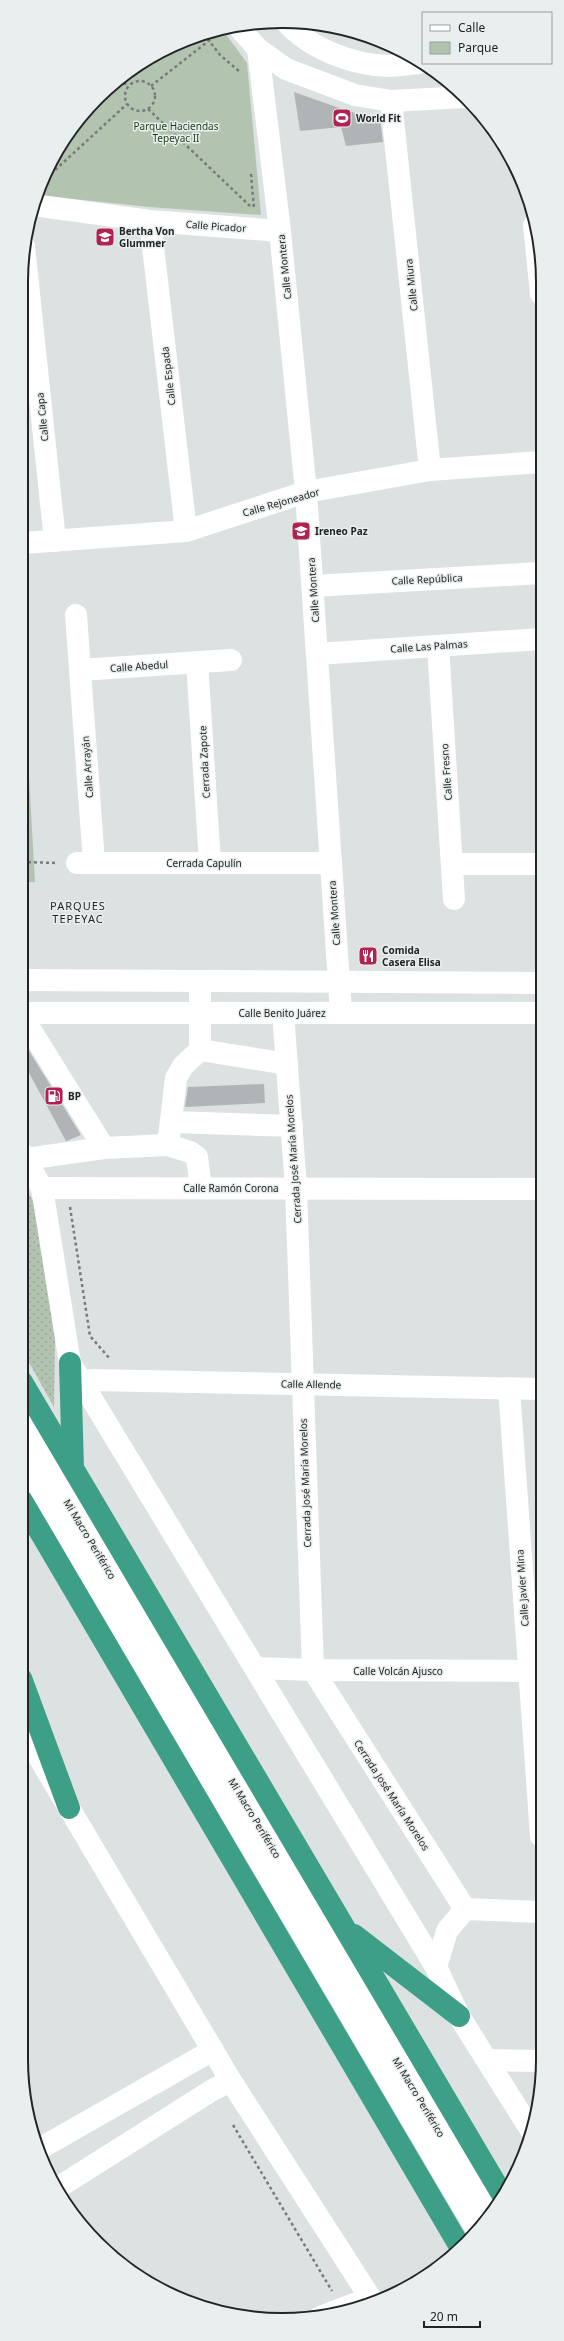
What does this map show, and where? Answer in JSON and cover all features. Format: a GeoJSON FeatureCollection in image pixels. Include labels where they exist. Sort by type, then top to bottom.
{"type":"FeatureCollection","features":[{"type":"Feature","properties":{"kind":"highway"},"geometry":{"type":"LineString","coordinates":[[70,1363],[74,1469]]}},
{"type":"Feature","properties":{"kind":"highway"},"geometry":{"type":"LineString","coordinates":[[28,1392],[499,2191]]}},
{"type":"Feature","properties":{"kind":"highway"},"geometry":{"type":"LineString","coordinates":[[28,1512],[457,2243]]}},
{"type":"Feature","properties":{"kind":"highway"},"geometry":{"type":"LineString","coordinates":[[28,1695],[69,1808]]}},
{"type":"Feature","properties":{"kind":"highway"},"geometry":{"type":"LineString","coordinates":[[344,1928],[459,2016]]}},
{"type":"Feature","properties":{"kind":"street"},"geometry":{"type":"LineString","coordinates":[[295,29],[315,44],[346,60],[388,66],[412,64]]}},
{"type":"Feature","properties":{"kind":"street"},"geometry":{"type":"LineString","coordinates":[[242,31],[258,49],[286,69],[355,95],[391,101],[457,97]]}},
{"type":"Feature","properties":{"kind":"street","name":"Calle Montera"},"geometry":{"type":"LineString","coordinates":[[258,49],[280,231],[306,492],[341,1013]]}},
{"type":"Feature","properties":{"kind":"street","name":"Calle Miura"},"geometry":{"type":"LineString","coordinates":[[391,101],[430,470]]}},
{"type":"Feature","properties":{"kind":"street","name":"Calle Picador"},"geometry":{"type":"LineString","coordinates":[[40,206],[150,221],[280,231]]}},
{"type":"Feature","properties":{"kind":"street","name":"Calle Espada"},"geometry":{"type":"LineString","coordinates":[[150,221],[186,531]]}},
{"type":"Feature","properties":{"kind":"street","name":"Calle Capa"},"geometry":{"type":"LineString","coordinates":[[28,284],[55,541]]}},
{"type":"Feature","properties":{"kind":"street","name":"Calle Rejoneador"},"geometry":{"type":"LineString","coordinates":[[28,543],[186,531],[306,492],[430,470],[536,462]]}},
{"type":"Feature","properties":{"kind":"street","name":"Calle República"},"geometry":{"type":"LineString","coordinates":[[313,586],[536,572]]}},
{"type":"Feature","properties":{"kind":"street","name":"Calle Arrayán"},"geometry":{"type":"LineString","coordinates":[[76,615],[80,670],[85,863]]}},
{"type":"Feature","properties":{"kind":"street","name":"Calle Las Palmas"},"geometry":{"type":"LineString","coordinates":[[317,654],[536,639]]}},
{"type":"Feature","properties":{"kind":"street","name":"Calle Fresno"},"geometry":{"type":"LineString","coordinates":[[438,646],[454,899]]}},
{"type":"Feature","properties":{"kind":"street","name":"Calle Abedul"},"geometry":{"type":"LineString","coordinates":[[80,670],[231,660]]}},
{"type":"Feature","properties":{"kind":"street","name":"Cerrada Zapote"},"geometry":{"type":"LineString","coordinates":[[197,662],[210,863]]}},
{"type":"Feature","properties":{"kind":"street","name":"Cerrada Capulín"},"geometry":{"type":"LineString","coordinates":[[85,863],[331,862]]}},
{"type":"Feature","properties":{"kind":"street"},"geometry":{"type":"LineString","coordinates":[[452,864],[536,864]]}},
{"type":"Feature","properties":{"kind":"street"},"geometry":{"type":"LineString","coordinates":[[28,980],[536,984]]}},
{"type":"Feature","properties":{"kind":"street"},"geometry":{"type":"LineString","coordinates":[[168,1145],[172,1122],[176,1078],[183,1066],[200,1050],[200,981]]}},
{"type":"Feature","properties":{"kind":"street","name":"Calle Benito Juárez"},"geometry":{"type":"LineString","coordinates":[[28,1022],[199,1013],[536,1013]]}},
{"type":"Feature","properties":{"kind":"street","name":"Cerrada José María Morelos"},"geometry":{"type":"LineString","coordinates":[[283,1013],[296,1188],[301,1384],[313,1670],[465,1909]]}},
{"type":"Feature","properties":{"kind":"street"},"geometry":{"type":"LineString","coordinates":[[28,1028],[104,1148]]}},
{"type":"Feature","properties":{"kind":"street"},"geometry":{"type":"LineString","coordinates":[[200,1050],[287,1064]]}},
{"type":"Feature","properties":{"kind":"street"},"geometry":{"type":"LineString","coordinates":[[172,1122],[292,1126]]}},
{"type":"Feature","properties":{"kind":"street"},"geometry":{"type":"LineString","coordinates":[[28,1156],[104,1148],[168,1145],[190,1152],[197,1158],[200,1188]]}},
{"type":"Feature","properties":{"kind":"street"},"geometry":{"type":"LineString","coordinates":[[28,1163],[42,1188],[70,1363],[436,1967],[459,2016],[527,2124]]}},
{"type":"Feature","properties":{"kind":"street","name":"Calle Ramón Corona"},"geometry":{"type":"LineString","coordinates":[[42,1188],[536,1189]]}},
{"type":"Feature","properties":{"kind":"street","name":"Calle Allende"},"geometry":{"type":"LineString","coordinates":[[81,1382],[92,1380],[536,1389]]}},
{"type":"Feature","properties":{"kind":"street","name":"Calle Javier Mina"},"geometry":{"type":"LineString","coordinates":[[509,1388],[534,1671],[536,1718]]}},
{"type":"Feature","properties":{"kind":"street","name":"Mi Macro Periférico"},"geometry":{"type":"LineString","coordinates":[[28,1434],[487,2210]]}},
{"type":"Feature","properties":{"kind":"street","name":"Mi Macro Periférico"},"geometry":{"type":"LineString","coordinates":[[28,1468],[474,2225]]}},
{"type":"Feature","properties":{"kind":"street","name":"Calle Volcán Ajusco"},"geometry":{"type":"LineString","coordinates":[[255,1668],[313,1670],[534,1671]]}},
{"type":"Feature","properties":{"kind":"street"},"geometry":{"type":"LineString","coordinates":[[28,1739],[214,2050],[231,2082],[370,2297]]}},
{"type":"Feature","properties":{"kind":"street"},"geometry":{"type":"LineString","coordinates":[[436,1967],[447,1931],[465,1909],[536,1912]]}},
{"type":"Feature","properties":{"kind":"street"},"geometry":{"type":"LineString","coordinates":[[43,2147],[214,2050]]}},
{"type":"Feature","properties":{"kind":"street"},"geometry":{"type":"LineString","coordinates":[[488,2060],[536,2062]]}},
{"type":"Feature","properties":{"kind":"street"},"geometry":{"type":"LineString","coordinates":[[62,2186],[214,2089],[231,2082]]}},
{"type":"Feature","properties":{"kind":"path"},"geometry":{"type":"LineString","coordinates":[[151,86],[209,40],[220,55],[241,72],[241,80]]}},
{"type":"Feature","properties":{"kind":"path"},"geometry":{"type":"LineString","coordinates":[[148,109],[155,100],[154,90],[151,86],[142,81],[137,81],[128,86],[124,95],[127,104],[134,110],[148,109],[254,211]]}},
{"type":"Feature","properties":{"kind":"path"},"geometry":{"type":"LineString","coordinates":[[124,83],[128,86]]}},
{"type":"Feature","properties":{"kind":"path"},"geometry":{"type":"LineString","coordinates":[[53,172],[127,104]]}},
{"type":"Feature","properties":{"kind":"path"},"geometry":{"type":"LineString","coordinates":[[251,172],[254,211]]}},
{"type":"Feature","properties":{"kind":"path"},"geometry":{"type":"LineString","coordinates":[[247,210],[254,211]]}},
{"type":"Feature","properties":{"kind":"path"},"geometry":{"type":"LineString","coordinates":[[28,862],[85,863]]}},
{"type":"Feature","properties":{"kind":"path"},"geometry":{"type":"LineString","coordinates":[[64,1188],[71,1209],[90,1336],[114,1364]]}},
{"type":"Feature","properties":{"kind":"green space","name":"Parque Haciendas Tepeyac II"},"geometry":{"type":"Polygon","coordinates":[[[226,34],[247,63],[261,215],[149,207],[43,196],[62,155],[80,127],[102,102],[127,80],[155,62],[185,47],[200,41],[226,34]]]}},
{"type":"Feature","properties":{"kind":"green space"},"geometry":{"type":"Polygon","coordinates":[[[28,759],[35,882],[28,882],[28,759]]]}},
{"type":"Feature","properties":{"kind":"green space"},"geometry":{"type":"Polygon","coordinates":[[[28,1192],[35,1204],[55,1336],[54,1407],[28,1361],[28,1192]]]}},
{"type":"Feature","properties":{"kind":"building"},"geometry":{"type":"Polygon","coordinates":[[[294,92],[345,110],[380,120],[383,142],[346,146],[341,127],[300,131],[294,92]]]}},
{"type":"Feature","properties":{"kind":"building"},"geometry":{"type":"Polygon","coordinates":[[[28,1049],[81,1135],[66,1141],[28,1071],[28,1049]]]}},
{"type":"Feature","properties":{"kind":"building"},"geometry":{"type":"Polygon","coordinates":[[[264,1084],[265,1103],[185,1107],[188,1087],[264,1084]]]}},
{"type":"Feature","properties":{"kind":"place","name":"World Fit"},"geometry":{"type":"Point","coordinates":[342,118]}},
{"type":"Feature","properties":{"kind":"place","name":"Bertha Von Glummer"},"geometry":{"type":"Point","coordinates":[105,237]}},
{"type":"Feature","properties":{"kind":"place","name":"Ireneo Paz"},"geometry":{"type":"Point","coordinates":[301,531]}},
{"type":"Feature","properties":{"kind":"place","name":"Comida Casera Elisa"},"geometry":{"type":"Point","coordinates":[368,956]}},
{"type":"Feature","properties":{"kind":"place","name":"BP"},"geometry":{"type":"Point","coordinates":[54,1096]}},
{"type":"Feature","properties":{"kind":"district","name":"PARQUES TEPEYAC"},"geometry":{"type":"Point","coordinates":[78,911]}}]}
